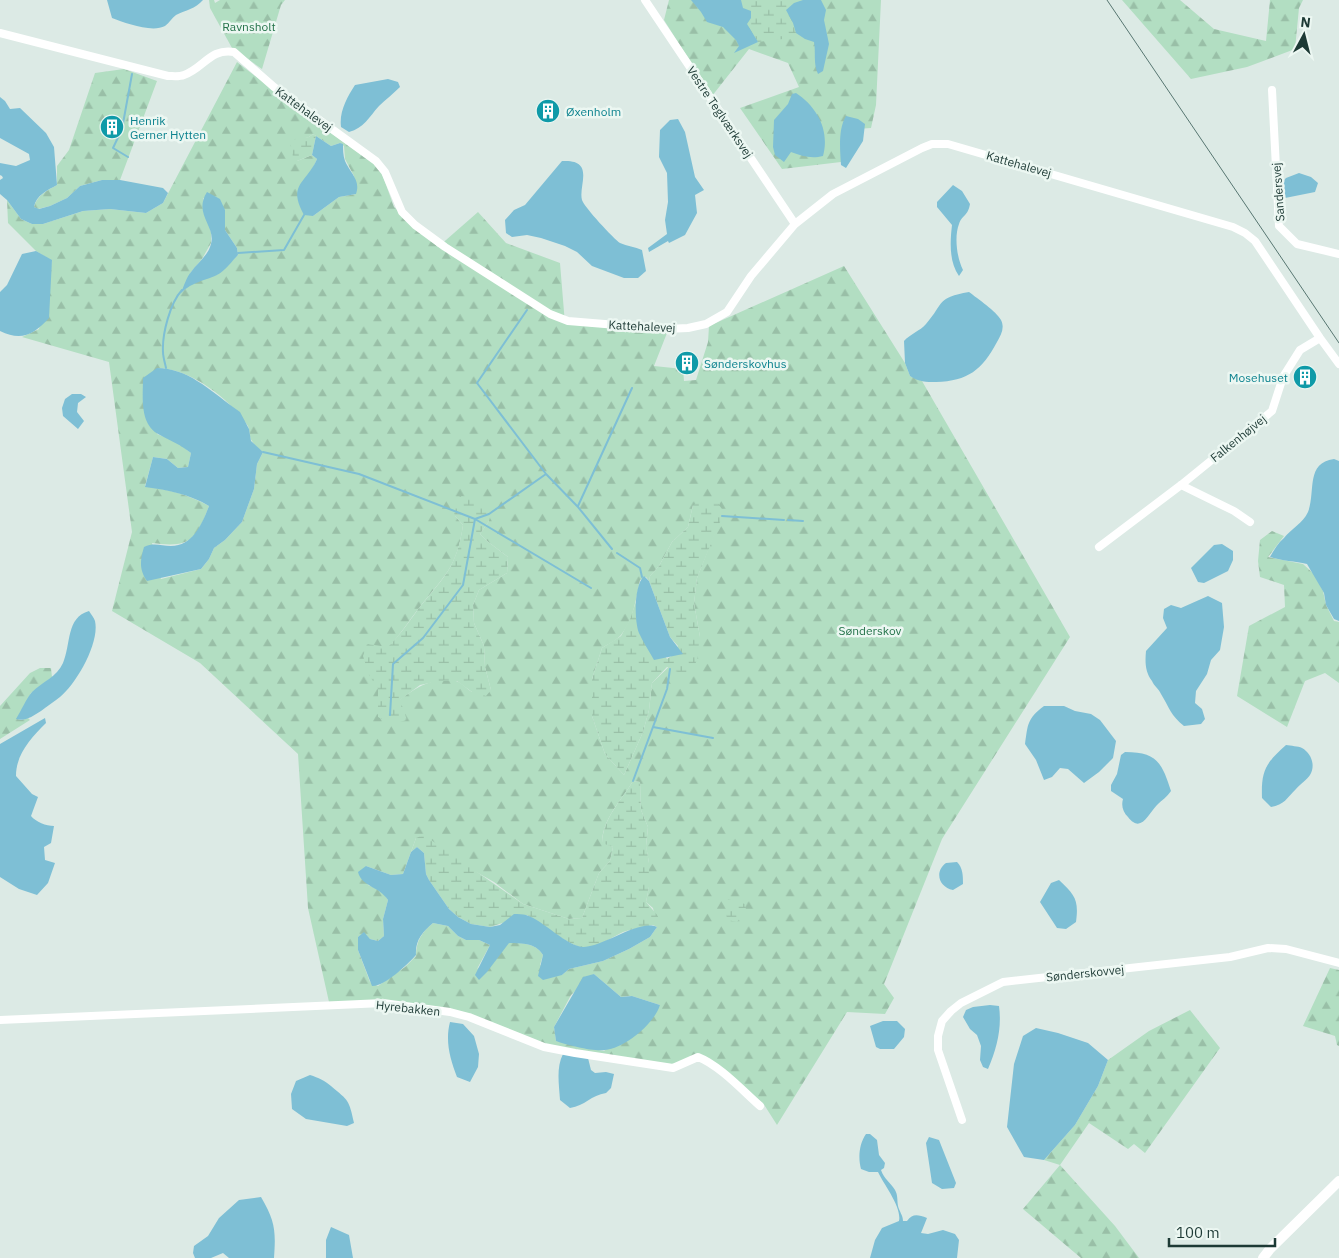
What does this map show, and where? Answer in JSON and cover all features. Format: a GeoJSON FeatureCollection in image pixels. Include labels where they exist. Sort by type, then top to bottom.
{"type":"FeatureCollection","features":[{"type":"Feature","properties":{"kind":"street","name":"Vestre Teglværksvej"},"geometry":{"type":"LineString","coordinates":[[645,0],[795,224]]}},
{"type":"Feature","properties":{"kind":"street","name":"Kattehalevej"},"geometry":{"type":"LineString","coordinates":[[0,33],[168,76],[186,75],[218,52],[225,50],[234,52],[274,87],[376,161],[385,172],[402,212],[414,225],[550,314],[568,321],[666,329],[688,328],[706,324],[727,312],[751,276],[795,224],[833,194],[922,148],[932,144],[948,144],[1233,227],[1245,233],[1254,241],[1339,364]]}},
{"type":"Feature","properties":{"kind":"street","name":"Sandersvej"},"geometry":{"type":"LineString","coordinates":[[1272,90],[1279,226],[1297,244],[1339,254]]}},
{"type":"Feature","properties":{"kind":"street","name":"Falkenhøjvej"},"geometry":{"type":"LineString","coordinates":[[1099,547],[1272,411],[1283,377],[1300,350],[1320,338]]}},
{"type":"Feature","properties":{"kind":"street"},"geometry":{"type":"LineString","coordinates":[[1181,484],[1234,511],[1250,522]]}},
{"type":"Feature","properties":{"kind":"street","name":"Sønderskovvej"},"geometry":{"type":"LineString","coordinates":[[962,1120],[938,1050],[938,1036],[942,1022],[961,1003],[1003,982],[1230,957],[1268,948],[1286,949],[1339,963]]}},
{"type":"Feature","properties":{"kind":"street","name":"Hyrebakken"},"geometry":{"type":"LineString","coordinates":[[0,1020],[383,1003],[450,1012],[544,1047],[575,1053],[674,1068],[698,1058],[705,1060],[713,1066],[760,1106]]}},
{"type":"Feature","properties":{"kind":"street"},"geometry":{"type":"LineString","coordinates":[[1263,1258],[1339,1181]]}},
{"type":"Feature","properties":{"kind":"green space","name":"Ravnsholt"},"geometry":{"type":"Polygon","coordinates":[[[209,0],[214,0],[215,3],[220,0],[285,0],[281,5],[262,69],[232,48],[210,8],[209,0]]]}},
{"type":"Feature","properties":{"kind":"green space"},"geometry":{"type":"Polygon","coordinates":[[[669,0],[881,0],[876,105],[871,128],[842,130],[841,162],[782,169],[740,108],[799,87],[788,63],[749,49],[712,96],[664,20],[669,0]]]}},
{"type":"Feature","properties":{"kind":"green space"},"geometry":{"type":"Polygon","coordinates":[[[741,0],[803,0],[794,3],[786,10],[796,33],[805,39],[758,42],[747,24],[741,0]]]}},
{"type":"Feature","properties":{"kind":"green space"},"geometry":{"type":"Polygon","coordinates":[[[1122,0],[1180,0],[1214,29],[1266,41],[1270,0],[1303,0],[1299,8],[1295,49],[1247,67],[1191,79],[1122,0]]]}},
{"type":"Feature","properties":{"kind":"green space","name":"Sønderskov"},"geometry":{"type":"Polygon","coordinates":[[[237,62],[311,119],[380,168],[394,207],[438,247],[478,212],[506,243],[560,263],[565,324],[667,333],[654,366],[683,369],[684,381],[696,380],[708,342],[709,326],[844,266],[905,363],[910,376],[922,381],[1070,637],[942,839],[884,984],[894,998],[885,1014],[847,1012],[777,1125],[763,1103],[698,1056],[670,1065],[566,1049],[537,1042],[451,1010],[329,1002],[308,908],[298,754],[200,663],[112,611],[132,532],[109,362],[22,337],[39,329],[52,261],[36,251],[8,223],[7,200],[21,219],[32,224],[43,224],[83,211],[110,209],[146,213],[163,203],[237,62]],[[313,134],[302,139],[297,161],[312,155],[317,159],[312,170],[313,216],[339,197],[356,194],[354,176],[345,159],[344,146],[340,143],[331,146],[313,134]],[[203,198],[211,233],[211,243],[202,259],[191,272],[182,292],[189,285],[218,274],[238,255],[237,248],[225,230],[225,210],[203,198]],[[157,368],[157,434],[177,442],[191,453],[188,467],[178,468],[167,459],[153,457],[145,486],[178,493],[209,506],[200,527],[190,540],[175,544],[152,543],[161,579],[201,569],[209,559],[214,548],[225,540],[242,522],[254,489],[257,464],[263,452],[250,438],[248,426],[220,396],[196,379],[183,373],[157,368]],[[693,505],[688,527],[672,542],[659,566],[650,576],[649,581],[646,577],[640,580],[629,622],[619,637],[602,648],[592,679],[592,716],[605,754],[624,775],[643,732],[649,710],[652,683],[700,637],[694,603],[697,578],[723,512],[693,505]],[[455,516],[463,525],[457,552],[448,571],[388,648],[367,645],[378,689],[378,717],[414,690],[434,681],[456,681],[472,692],[491,690],[485,667],[484,646],[474,623],[473,605],[479,590],[507,573],[508,557],[480,534],[489,521],[455,516]],[[633,781],[613,810],[603,833],[602,842],[613,847],[610,861],[599,873],[582,918],[569,919],[523,904],[494,882],[416,838],[403,874],[391,875],[366,866],[368,885],[382,891],[388,900],[383,919],[384,936],[378,941],[370,939],[364,933],[358,937],[358,950],[370,982],[378,986],[405,967],[416,956],[420,937],[433,923],[448,926],[458,936],[466,940],[479,940],[490,945],[477,969],[509,942],[528,944],[536,948],[543,955],[540,965],[562,975],[569,969],[603,961],[650,937],[657,927],[653,908],[646,902],[649,887],[649,863],[646,846],[648,827],[641,810],[640,782],[633,781]],[[594,974],[571,995],[554,1027],[556,1041],[604,1051],[660,1005],[632,996],[621,997],[594,974]]]}},
{"type":"Feature","properties":{"kind":"green space"},"geometry":{"type":"Polygon","coordinates":[[[124,69],[157,81],[120,180],[102,180],[80,186],[67,198],[50,206],[38,209],[34,207],[40,196],[57,185],[57,166],[69,150],[95,73],[124,69]]]}},
{"type":"Feature","properties":{"kind":"green space"},"geometry":{"type":"Polygon","coordinates":[[[313,134],[316,136],[312,155],[297,161],[293,157],[290,140],[309,137],[313,134]]]}},
{"type":"Feature","properties":{"kind":"green space"},"geometry":{"type":"Polygon","coordinates":[[[460,496],[480,500],[492,510],[489,521],[480,534],[508,557],[507,573],[479,590],[473,605],[474,623],[484,646],[485,667],[491,690],[486,696],[472,692],[457,681],[439,681],[420,685],[400,700],[407,720],[392,724],[378,717],[378,689],[369,675],[363,656],[367,644],[388,647],[448,571],[457,551],[463,525],[455,516],[452,505],[460,496]]]}},
{"type":"Feature","properties":{"kind":"green space"},"geometry":{"type":"Polygon","coordinates":[[[706,497],[717,502],[724,512],[697,578],[694,603],[700,637],[697,660],[689,677],[667,667],[652,683],[649,710],[643,732],[624,775],[605,754],[592,716],[592,679],[602,648],[621,636],[636,602],[636,618],[667,659],[673,655],[678,646],[670,637],[649,581],[650,576],[659,566],[672,542],[688,527],[693,505],[706,497]]]}},
{"type":"Feature","properties":{"kind":"green space"},"geometry":{"type":"Polygon","coordinates":[[[1272,531],[1284,536],[1268,557],[1303,564],[1314,574],[1323,591],[1326,605],[1334,621],[1339,622],[1339,683],[1325,673],[1305,681],[1287,727],[1237,696],[1249,626],[1285,607],[1284,585],[1260,577],[1258,561],[1260,540],[1272,531]]]}},
{"type":"Feature","properties":{"kind":"green space"},"geometry":{"type":"Polygon","coordinates":[[[40,668],[51,668],[52,677],[31,693],[17,719],[28,718],[30,720],[0,739],[0,706],[30,673],[40,668]]]}},
{"type":"Feature","properties":{"kind":"green space"},"geometry":{"type":"Polygon","coordinates":[[[633,781],[640,782],[641,810],[648,827],[646,845],[649,863],[649,887],[646,902],[658,916],[657,927],[653,925],[625,931],[597,945],[580,947],[568,942],[527,915],[490,927],[471,924],[458,917],[449,909],[429,880],[426,874],[424,853],[417,847],[411,852],[416,838],[424,835],[523,904],[569,919],[582,918],[599,873],[610,861],[613,847],[602,843],[603,834],[613,810],[633,781]]]}},
{"type":"Feature","properties":{"kind":"green space"},"geometry":{"type":"Polygon","coordinates":[[[728,899],[745,904],[746,910],[737,922],[728,920],[725,913],[728,899]]]}},
{"type":"Feature","properties":{"kind":"green space"},"geometry":{"type":"Polygon","coordinates":[[[1330,968],[1339,970],[1339,1046],[1335,1036],[1303,1026],[1330,968]]]}},
{"type":"Feature","properties":{"kind":"green space"},"geometry":{"type":"Polygon","coordinates":[[[1190,1010],[1220,1048],[1145,1153],[1134,1144],[1128,1149],[1089,1123],[1060,1165],[1044,1160],[1075,1125],[1098,1086],[1108,1060],[1149,1031],[1190,1010]]]}},
{"type":"Feature","properties":{"kind":"green space"},"geometry":{"type":"Polygon","coordinates":[[[1060,1165],[1115,1226],[1139,1258],[1081,1258],[1023,1209],[1060,1165]]]}},
{"type":"Feature","properties":{"kind":"water"},"geometry":{"type":"Polygon","coordinates":[[[107,0],[203,0],[194,7],[176,15],[165,26],[146,28],[112,18],[107,0]]]}},
{"type":"Feature","properties":{"kind":"water"},"geometry":{"type":"Polygon","coordinates":[[[691,0],[741,0],[743,8],[751,11],[751,18],[747,24],[758,42],[734,53],[739,46],[736,40],[723,27],[707,22],[691,0]]]}},
{"type":"Feature","properties":{"kind":"water"},"geometry":{"type":"Polygon","coordinates":[[[803,0],[821,0],[826,10],[824,20],[829,44],[823,71],[818,74],[814,42],[796,33],[786,10],[794,3],[803,0]]]}},
{"type":"Feature","properties":{"kind":"water"},"geometry":{"type":"Polygon","coordinates":[[[388,79],[398,82],[400,87],[359,128],[349,132],[341,127],[342,110],[355,85],[388,79]]]}},
{"type":"Feature","properties":{"kind":"water"},"geometry":{"type":"Polygon","coordinates":[[[796,93],[816,112],[823,128],[825,146],[823,156],[807,157],[791,152],[784,162],[775,155],[773,147],[774,120],[788,104],[792,94],[796,93]]]}},
{"type":"Feature","properties":{"kind":"water"},"geometry":{"type":"Polygon","coordinates":[[[0,97],[10,109],[20,108],[46,133],[54,147],[57,185],[40,196],[34,207],[39,209],[50,206],[67,198],[80,186],[102,180],[120,180],[163,188],[168,193],[163,203],[146,213],[110,209],[83,211],[43,224],[32,224],[21,219],[7,200],[0,194],[0,180],[3,178],[0,175],[0,163],[16,166],[30,160],[29,154],[0,138],[0,97]]]}},
{"type":"Feature","properties":{"kind":"water"},"geometry":{"type":"Polygon","coordinates":[[[846,116],[858,119],[865,124],[863,141],[846,168],[841,165],[840,146],[843,121],[846,116]]]}},
{"type":"Feature","properties":{"kind":"water"},"geometry":{"type":"Polygon","coordinates":[[[678,119],[685,132],[695,177],[704,190],[695,195],[697,213],[685,235],[669,243],[668,241],[649,252],[648,248],[667,234],[665,220],[668,202],[667,173],[659,157],[660,130],[670,120],[678,119]]]}},
{"type":"Feature","properties":{"kind":"water"},"geometry":{"type":"Polygon","coordinates":[[[316,136],[331,146],[343,144],[343,155],[356,181],[357,189],[356,194],[339,197],[313,216],[304,215],[297,197],[300,185],[317,159],[312,155],[316,136]]]}},
{"type":"Feature","properties":{"kind":"water"},"geometry":{"type":"Polygon","coordinates":[[[562,161],[579,164],[583,175],[582,200],[600,223],[620,243],[642,250],[646,271],[638,278],[624,278],[592,266],[577,252],[565,246],[541,238],[527,235],[512,237],[506,233],[505,220],[514,210],[525,205],[562,161]]]}},
{"type":"Feature","properties":{"kind":"water"},"geometry":{"type":"Polygon","coordinates":[[[1299,173],[1311,177],[1318,183],[1315,192],[1280,199],[1278,187],[1286,178],[1299,173]]]}},
{"type":"Feature","properties":{"kind":"water"},"geometry":{"type":"Polygon","coordinates":[[[953,185],[962,191],[970,204],[957,229],[957,247],[963,270],[959,276],[953,265],[952,258],[952,225],[937,207],[937,202],[953,185]]]}},
{"type":"Feature","properties":{"kind":"water"},"geometry":{"type":"Polygon","coordinates":[[[207,192],[220,199],[225,210],[225,230],[237,248],[238,255],[220,273],[194,284],[181,293],[189,274],[210,248],[211,231],[202,207],[207,192]]]}},
{"type":"Feature","properties":{"kind":"water"},"geometry":{"type":"Polygon","coordinates":[[[36,251],[52,260],[49,318],[27,335],[15,336],[0,331],[0,292],[7,285],[22,254],[36,251]]]}},
{"type":"Feature","properties":{"kind":"water"},"geometry":{"type":"Polygon","coordinates":[[[969,292],[995,313],[1002,323],[1003,329],[1001,334],[986,360],[973,372],[957,379],[926,382],[910,376],[905,363],[904,341],[924,326],[942,302],[951,296],[969,292]]]}},
{"type":"Feature","properties":{"kind":"water"},"geometry":{"type":"Polygon","coordinates":[[[157,368],[178,372],[198,381],[240,412],[249,429],[251,441],[263,452],[257,464],[254,489],[242,522],[225,540],[214,548],[209,559],[201,569],[147,581],[141,565],[144,547],[154,544],[171,546],[185,542],[200,527],[209,506],[194,498],[178,493],[145,487],[153,457],[167,459],[178,468],[188,467],[191,453],[153,430],[145,418],[143,378],[157,368]]]}},
{"type":"Feature","properties":{"kind":"water"},"geometry":{"type":"Polygon","coordinates":[[[72,394],[81,394],[86,397],[78,403],[77,412],[84,421],[78,429],[63,416],[62,408],[65,399],[72,394]]]}},
{"type":"Feature","properties":{"kind":"water"},"geometry":{"type":"Polygon","coordinates":[[[1334,459],[1339,461],[1339,621],[1334,619],[1326,605],[1324,593],[1307,564],[1270,557],[1280,542],[1308,512],[1315,472],[1319,466],[1334,459]]]}},
{"type":"Feature","properties":{"kind":"water"},"geometry":{"type":"Polygon","coordinates":[[[1222,544],[1233,551],[1233,560],[1228,571],[1204,583],[1198,582],[1191,568],[1214,545],[1222,544]]]}},
{"type":"Feature","properties":{"kind":"water"},"geometry":{"type":"Polygon","coordinates":[[[644,576],[649,581],[670,637],[683,654],[654,660],[639,633],[636,620],[636,603],[638,587],[644,576]]]}},
{"type":"Feature","properties":{"kind":"water"},"geometry":{"type":"Polygon","coordinates":[[[1208,596],[1222,603],[1224,627],[1220,650],[1211,660],[1207,674],[1196,691],[1195,703],[1202,709],[1205,719],[1201,724],[1184,726],[1173,715],[1150,678],[1146,667],[1146,651],[1167,628],[1163,618],[1164,609],[1171,605],[1181,608],[1208,596]]]}},
{"type":"Feature","properties":{"kind":"water"},"geometry":{"type":"Polygon","coordinates":[[[89,611],[95,621],[94,640],[85,662],[73,683],[60,697],[32,717],[16,719],[32,692],[53,676],[60,668],[76,619],[89,611]]]}},
{"type":"Feature","properties":{"kind":"water"},"geometry":{"type":"Polygon","coordinates":[[[1044,706],[1064,706],[1075,711],[1091,714],[1100,720],[1116,741],[1113,758],[1084,783],[1068,769],[1060,768],[1052,777],[1044,780],[1036,760],[1025,744],[1031,718],[1044,706]]]}},
{"type":"Feature","properties":{"kind":"water"},"geometry":{"type":"Polygon","coordinates":[[[45,718],[46,723],[25,747],[19,761],[16,776],[32,794],[38,797],[31,816],[41,823],[54,826],[51,843],[44,847],[45,860],[55,863],[48,883],[37,895],[19,889],[0,877],[0,744],[45,718]]]}},
{"type":"Feature","properties":{"kind":"water"},"geometry":{"type":"Polygon","coordinates":[[[1286,745],[1300,747],[1305,750],[1312,760],[1313,767],[1307,779],[1285,801],[1271,807],[1262,798],[1264,774],[1269,762],[1286,745]]]}},
{"type":"Feature","properties":{"kind":"water"},"geometry":{"type":"Polygon","coordinates":[[[1125,752],[1144,754],[1157,761],[1165,773],[1171,791],[1144,821],[1137,824],[1125,813],[1122,804],[1123,799],[1111,791],[1111,785],[1117,774],[1121,755],[1125,752]]]}},
{"type":"Feature","properties":{"kind":"water"},"geometry":{"type":"Polygon","coordinates":[[[417,847],[424,853],[426,874],[429,880],[449,909],[458,917],[471,924],[490,927],[500,925],[514,914],[525,915],[540,922],[570,943],[584,947],[592,946],[641,927],[657,927],[650,937],[629,949],[603,961],[569,969],[562,975],[543,980],[538,976],[543,955],[540,951],[528,944],[509,943],[479,980],[475,975],[490,945],[479,940],[466,940],[458,936],[448,926],[433,923],[420,937],[416,955],[389,979],[372,986],[358,950],[358,937],[364,932],[370,939],[378,941],[384,936],[383,919],[388,900],[384,895],[363,881],[358,872],[366,866],[391,875],[403,874],[411,852],[417,847]]]}},
{"type":"Feature","properties":{"kind":"water"},"geometry":{"type":"Polygon","coordinates":[[[957,862],[962,869],[963,884],[953,890],[941,883],[939,875],[946,863],[957,862]]]}},
{"type":"Feature","properties":{"kind":"water"},"geometry":{"type":"Polygon","coordinates":[[[1059,880],[1075,898],[1077,908],[1076,922],[1066,929],[1057,928],[1040,902],[1051,883],[1059,880]]]}},
{"type":"Feature","properties":{"kind":"water"},"geometry":{"type":"Polygon","coordinates":[[[594,974],[621,997],[632,996],[660,1005],[657,1012],[638,1034],[613,1048],[595,1050],[556,1041],[554,1027],[583,977],[594,974]]]}},
{"type":"Feature","properties":{"kind":"water"},"geometry":{"type":"Polygon","coordinates":[[[999,1006],[1000,1022],[996,1046],[988,1069],[983,1067],[980,1060],[981,1046],[977,1035],[970,1029],[963,1017],[966,1010],[973,1007],[999,1006]]]}},
{"type":"Feature","properties":{"kind":"water"},"geometry":{"type":"Polygon","coordinates":[[[883,1021],[897,1021],[905,1029],[904,1037],[894,1049],[880,1049],[876,1047],[870,1026],[883,1021]]]}},
{"type":"Feature","properties":{"kind":"water"},"geometry":{"type":"Polygon","coordinates":[[[450,1022],[463,1024],[474,1036],[479,1054],[478,1067],[470,1082],[457,1077],[454,1070],[448,1043],[450,1022]]]}},
{"type":"Feature","properties":{"kind":"water"},"geometry":{"type":"Polygon","coordinates":[[[1036,1028],[1088,1043],[1108,1060],[1098,1086],[1075,1125],[1044,1160],[1024,1157],[1007,1127],[1014,1064],[1023,1036],[1036,1028]]]}},
{"type":"Feature","properties":{"kind":"water"},"geometry":{"type":"Polygon","coordinates":[[[563,1054],[588,1058],[591,1070],[595,1073],[606,1072],[614,1074],[611,1088],[606,1093],[570,1108],[560,1100],[559,1070],[563,1054]]]}},
{"type":"Feature","properties":{"kind":"water"},"geometry":{"type":"Polygon","coordinates":[[[310,1075],[326,1082],[345,1098],[354,1123],[347,1126],[306,1119],[292,1109],[291,1094],[296,1081],[310,1075]]]}},
{"type":"Feature","properties":{"kind":"water"},"geometry":{"type":"Polygon","coordinates":[[[866,1134],[870,1134],[877,1140],[879,1155],[885,1163],[884,1168],[881,1170],[896,1192],[903,1221],[907,1221],[916,1215],[921,1216],[927,1218],[921,1233],[928,1234],[943,1230],[955,1234],[959,1240],[957,1258],[870,1258],[875,1240],[882,1228],[899,1221],[899,1215],[898,1209],[878,1172],[869,1172],[861,1169],[860,1151],[866,1134]]]}},
{"type":"Feature","properties":{"kind":"water"},"geometry":{"type":"Polygon","coordinates":[[[929,1137],[939,1140],[956,1183],[954,1188],[942,1189],[932,1183],[926,1143],[929,1137]]]}},
{"type":"Feature","properties":{"kind":"water"},"geometry":{"type":"Polygon","coordinates":[[[261,1197],[274,1226],[274,1258],[229,1258],[223,1253],[211,1258],[195,1258],[193,1253],[194,1246],[208,1236],[219,1218],[239,1200],[261,1197]]]}},
{"type":"Feature","properties":{"kind":"water"},"geometry":{"type":"Polygon","coordinates":[[[331,1227],[349,1235],[353,1258],[326,1258],[326,1240],[331,1227]]]}},
{"type":"Feature","properties":{"kind":"waterway"},"geometry":{"type":"LineString","coordinates":[[128,157],[113,148],[122,129],[132,74]]}},
{"type":"Feature","properties":{"kind":"waterway"},"geometry":{"type":"LineString","coordinates":[[238,253],[284,250],[304,215]]}},
{"type":"Feature","properties":{"kind":"waterway"},"geometry":{"type":"LineString","coordinates":[[166,368],[163,352],[165,328],[170,311],[182,290]]}},
{"type":"Feature","properties":{"kind":"waterway"},"geometry":{"type":"LineString","coordinates":[[527,310],[477,383],[546,474]]}},
{"type":"Feature","properties":{"kind":"waterway"},"geometry":{"type":"LineString","coordinates":[[578,506],[632,388]]}},
{"type":"Feature","properties":{"kind":"waterway"},"geometry":{"type":"LineString","coordinates":[[263,452],[359,474],[475,519],[591,588]]}},
{"type":"Feature","properties":{"kind":"waterway"},"geometry":{"type":"LineString","coordinates":[[390,715],[393,664],[423,638],[463,585],[475,519],[489,514],[546,474],[578,507],[612,549]]}},
{"type":"Feature","properties":{"kind":"waterway"},"geometry":{"type":"LineString","coordinates":[[722,516],[784,520]]}},
{"type":"Feature","properties":{"kind":"waterway"},"geometry":{"type":"LineString","coordinates":[[788,520],[803,521]]}},
{"type":"Feature","properties":{"kind":"waterway"},"geometry":{"type":"LineString","coordinates":[[617,553],[640,568],[642,577]]}},
{"type":"Feature","properties":{"kind":"waterway"},"geometry":{"type":"LineString","coordinates":[[633,781],[667,689],[670,669]]}},
{"type":"Feature","properties":{"kind":"waterway"},"geometry":{"type":"LineString","coordinates":[[653,727],[713,738]]}},
{"type":"Feature","properties":{"kind":"tram line"},"geometry":{"type":"LineString","coordinates":[[1107,0],[1339,343]]}},
{"type":"Feature","properties":{"kind":"place","name":"Øxenholm"},"geometry":{"type":"Point","coordinates":[548,111]}},
{"type":"Feature","properties":{"kind":"place","name":"Henrik Gerner Hytten"},"geometry":{"type":"Point","coordinates":[112,127]}},
{"type":"Feature","properties":{"kind":"place","name":"Sønderskovhus"},"geometry":{"type":"Point","coordinates":[687,363]}},
{"type":"Feature","properties":{"kind":"place","name":"Mosehuset"},"geometry":{"type":"Point","coordinates":[1305,377]}}]}
